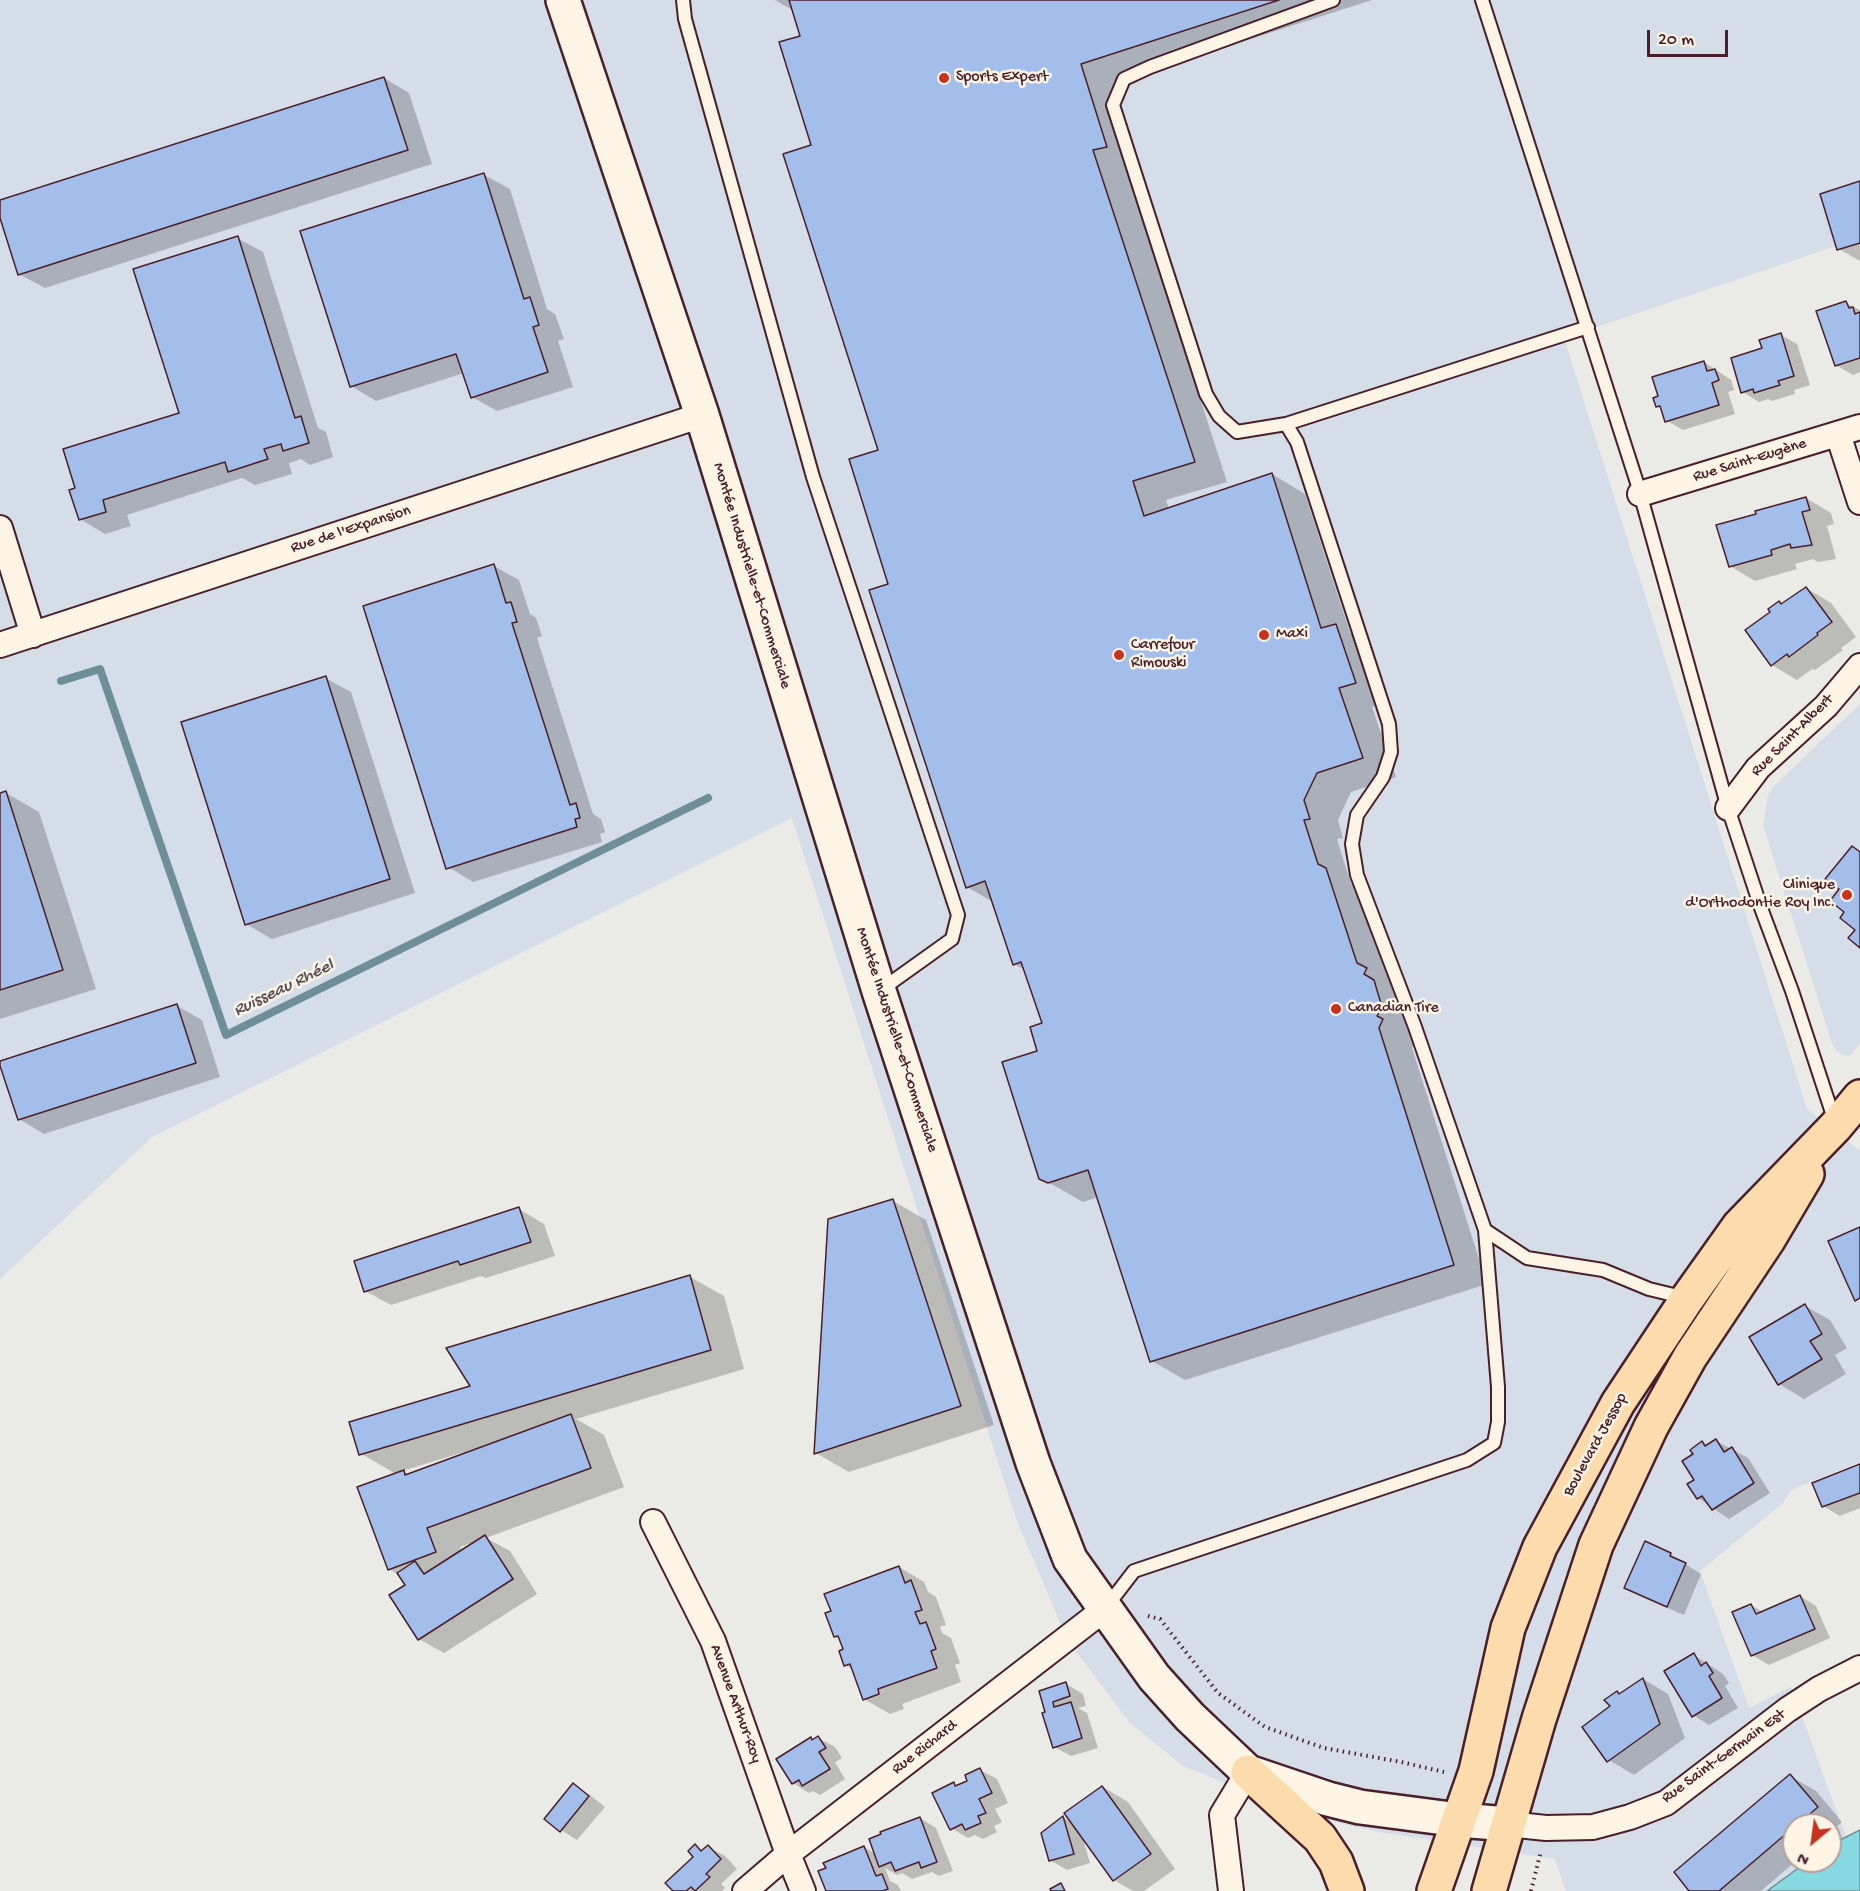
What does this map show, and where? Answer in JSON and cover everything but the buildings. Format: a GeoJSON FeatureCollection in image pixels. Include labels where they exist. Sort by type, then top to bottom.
{"type":"FeatureCollection","features":[{"type":"Feature","properties":{"kind":"main road","name":"Montée Industrielle-et-Commerciale"},"geometry":{"type":"LineString","coordinates":[[563,0],[702,415],[879,990],[1033,1463],[1070,1559],[1154,1677],[1190,1717],[1248,1772],[1328,1799],[1360,1807],[1508,1824]]}},
{"type":"Feature","properties":{"kind":"main road","name":"Boulevard Jessop"},"geometry":{"type":"LineString","coordinates":[[1434,1891],[1476,1771],[1508,1628],[1540,1548],[1618,1403],[1687,1299],[1739,1226],[1836,1126],[1860,1097]]}},
{"type":"Feature","properties":{"kind":"main road","name":"Boulevard Jessop"},"geometry":{"type":"LineString","coordinates":[[1489,1891],[1539,1719],[1596,1545],[1651,1427],[1690,1357],[1768,1240],[1836,1126]]}},
{"type":"Feature","properties":{"kind":"main road"},"geometry":{"type":"LineString","coordinates":[[1248,1772],[1320,1838],[1336,1862],[1347,1891]]}},
{"type":"Feature","properties":{"kind":"street","name":"Rue de l'Expansion"},"geometry":{"type":"LineString","coordinates":[[0,645],[702,415]]}},
{"type":"Feature","properties":{"kind":"street","name":"Rue Saint-Eugène"},"geometry":{"type":"LineString","coordinates":[[1640,494],[1849,430]]}},
{"type":"Feature","properties":{"kind":"street"},"geometry":{"type":"LineString","coordinates":[[1849,430],[1860,502]]}},
{"type":"Feature","properties":{"kind":"street"},"geometry":{"type":"LineString","coordinates":[[0,528],[33,635]]}},
{"type":"Feature","properties":{"kind":"street","name":"Rue Saint-Albert"},"geometry":{"type":"LineString","coordinates":[[1728,808],[1758,768],[1826,706],[1860,666]]}},
{"type":"Feature","properties":{"kind":"street","name":"Avenue Arthur-Roy"},"geometry":{"type":"LineString","coordinates":[[653,1522],[713,1641],[803,1891]]}},
{"type":"Feature","properties":{"kind":"street","name":"Rue Richard"},"geometry":{"type":"LineString","coordinates":[[745,1891],[788,1854],[1106,1608]]}},
{"type":"Feature","properties":{"kind":"street","name":"Rue Saint-Germain Est"},"geometry":{"type":"LineString","coordinates":[[1508,1824],[1546,1828],[1593,1827],[1630,1817],[1666,1803],[1787,1710],[1819,1689],[1860,1668]]}},
{"type":"Feature","properties":{"kind":"street"},"geometry":{"type":"LineString","coordinates":[[1230,1890],[1222,1815],[1248,1772]]}},
{"type":"Feature","properties":{"kind":"lane"},"geometry":{"type":"LineString","coordinates":[[683,0],[685,19],[813,477],[957,915],[952,939],[879,990]]}},
{"type":"Feature","properties":{"kind":"lane"},"geometry":{"type":"LineString","coordinates":[[1333,0],[1150,67],[1124,79],[1113,105],[1206,394],[1219,416],[1237,432],[1286,424],[1588,327]]}},
{"type":"Feature","properties":{"kind":"lane"},"geometry":{"type":"LineString","coordinates":[[1482,0],[1640,494],[1728,808],[1836,1126]]}},
{"type":"Feature","properties":{"kind":"lane"},"geometry":{"type":"LineString","coordinates":[[1106,1608],[1134,1571],[1467,1460],[1494,1443],[1498,1422],[1498,1387],[1485,1230],[1415,1027],[1357,875],[1352,844],[1357,815],[1383,777],[1391,752],[1389,724],[1297,442],[1286,424]]}},
{"type":"Feature","properties":{"kind":"lane"},"geometry":{"type":"LineString","coordinates":[[1485,1230],[1527,1258],[1603,1270],[1649,1289],[1687,1299]]}},
{"type":"Feature","properties":{"kind":"path"},"geometry":{"type":"LineString","coordinates":[[1106,1608],[1160,1619],[1218,1693],[1265,1727],[1324,1748],[1401,1762]]}},
{"type":"Feature","properties":{"kind":"path"},"geometry":{"type":"LineString","coordinates":[[1531,1891],[1536,1871]]}},
{"type":"Feature","properties":{"kind":"shaded area"},"geometry":{"type":"Polygon","coordinates":[[[0,0],[1860,0],[1860,238],[1564,338],[1807,1109],[1860,1151],[1860,1462],[1791,1490],[1783,1503],[1700,1571],[1749,1708],[1791,1687],[1837,1813],[1782,1813],[1782,1873],[1792,1873],[1767,1891],[1566,1891],[1555,1859],[1379,1832],[1309,1816],[1183,1766],[1129,1722],[1067,1639],[1017,1521],[792,818],[152,1137],[0,1279],[0,0]]]}},
{"type":"Feature","properties":{"kind":"shaded area"},"geometry":{"type":"Polygon","coordinates":[[[1860,704],[1860,1043],[1850,1056],[1843,1055],[1836,1050],[1832,1043],[1763,825],[1768,795],[1774,786],[1860,704]]]}},
{"type":"Feature","properties":{"kind":"shaded area"},"geometry":{"type":"Polygon","coordinates":[[[1842,1826],[1846,1837],[1842,1839],[1842,1826]]]}},
{"type":"Feature","properties":{"kind":"water"},"geometry":{"type":"Polygon","coordinates":[[[1860,1830],[1860,1891],[1767,1891],[1792,1873],[1842,1873],[1842,1839],[1860,1830]]]}},
{"type":"Feature","properties":{"kind":"waterway","name":"Ruisseau Rhéel"},"geometry":{"type":"LineString","coordinates":[[61,681],[100,669],[226,1035],[708,798]]}},
{"type":"Feature","properties":{"kind":"place","name":"Sports Expert"},"geometry":{"type":"Point","coordinates":[944,78]}},
{"type":"Feature","properties":{"kind":"place","name":"Maxi"},"geometry":{"type":"Point","coordinates":[1264,635]}},
{"type":"Feature","properties":{"kind":"place","name":"Carrefour Rimouski"},"geometry":{"type":"Point","coordinates":[1119,655]}},
{"type":"Feature","properties":{"kind":"place","name":"Clinique d'Orthodontie Roy Inc."},"geometry":{"type":"Point","coordinates":[1847,895]}},
{"type":"Feature","properties":{"kind":"place","name":"Canadian Tire"},"geometry":{"type":"Point","coordinates":[1336,1009]}}]}
